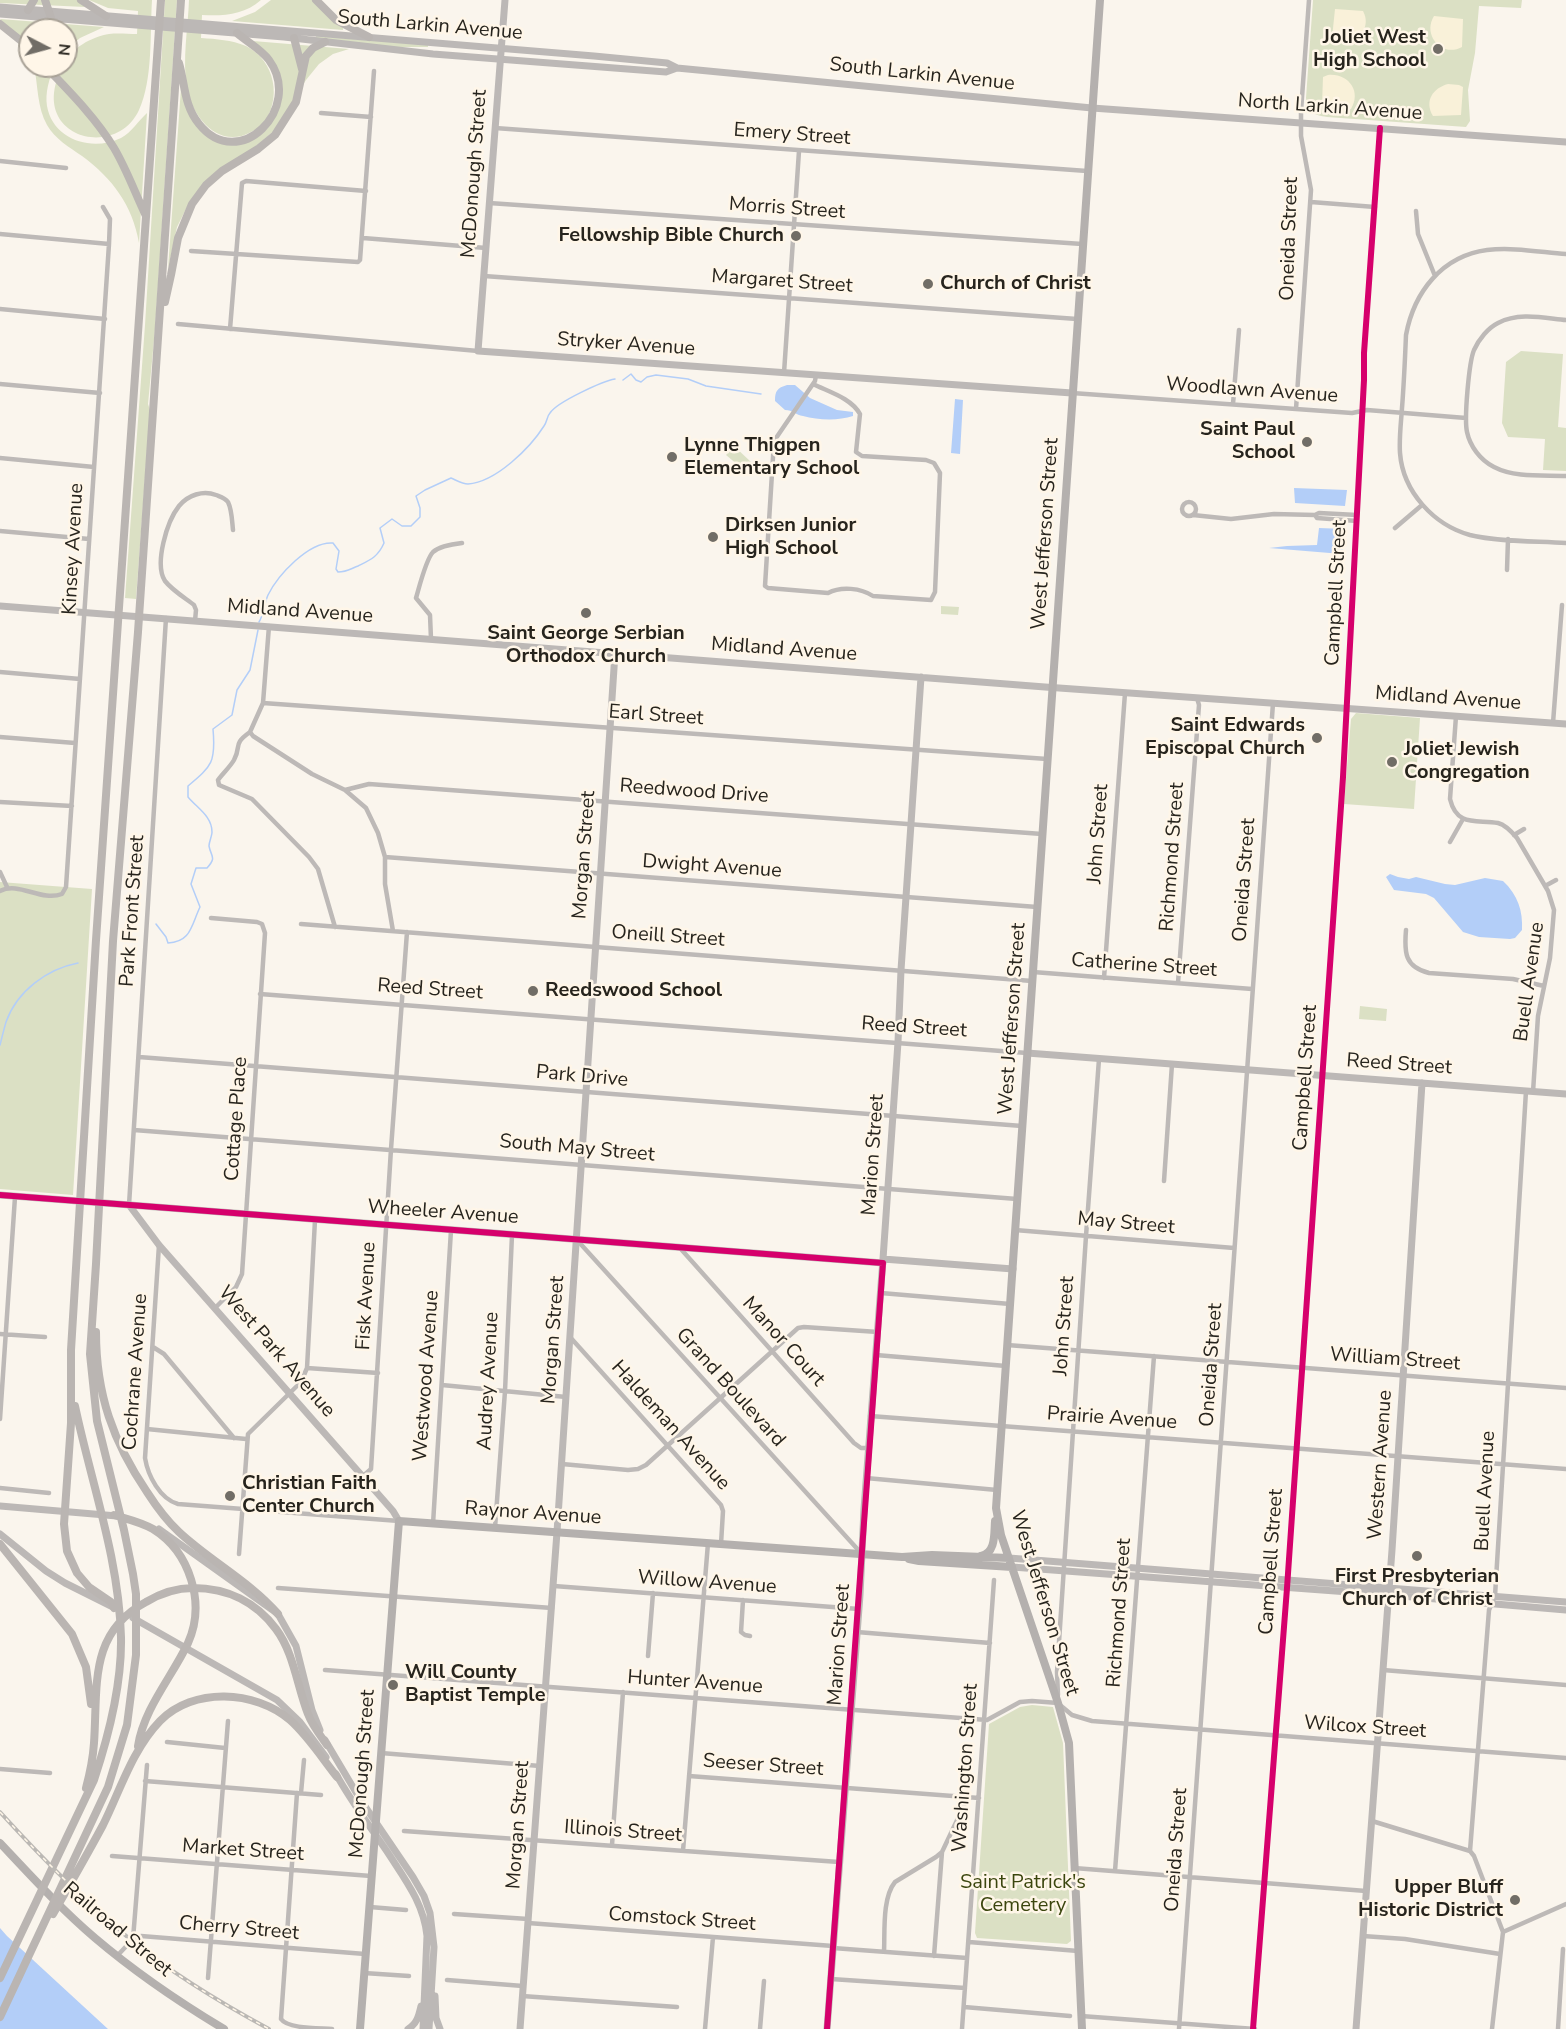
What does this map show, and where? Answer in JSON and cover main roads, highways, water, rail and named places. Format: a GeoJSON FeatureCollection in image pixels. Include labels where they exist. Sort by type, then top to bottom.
{"type":"FeatureCollection","features":[{"type":"Feature","properties":{"kind":"highway"},"geometry":{"type":"LineString","coordinates":[[28,10],[34,0]]}},
{"type":"Feature","properties":{"kind":"highway"},"geometry":{"type":"LineString","coordinates":[[45,0],[50,15]]}},
{"type":"Feature","properties":{"kind":"highway"},"geometry":{"type":"LineString","coordinates":[[81,0],[106,16]]}},
{"type":"Feature","properties":{"kind":"highway"},"geometry":{"type":"LineString","coordinates":[[114,1608],[111,1602],[88,1587],[77,1574],[67,1551],[64,1524],[71,1350],[96,940],[161,0]]}},
{"type":"Feature","properties":{"kind":"highway"},"geometry":{"type":"LineString","coordinates":[[0,2017],[108,1787],[127,1725],[137,1630],[136,1594],[124,1530],[97,1421],[90,1354],[113,942],[138,632],[181,0]]}},
{"type":"Feature","properties":{"kind":"highway"},"geometry":{"type":"LineString","coordinates":[[316,0],[330,16],[369,37]]}},
{"type":"Feature","properties":{"kind":"highway"},"geometry":{"type":"LineString","coordinates":[[0,24],[18,38]]}},
{"type":"Feature","properties":{"kind":"highway"},"geometry":{"type":"LineString","coordinates":[[177,56],[185,95],[198,123],[204,130],[219,139],[233,141],[246,139],[258,133],[269,122],[276,108],[279,88],[269,60],[237,33]]}},
{"type":"Feature","properties":{"kind":"highway"},"geometry":{"type":"LineString","coordinates":[[294,38],[302,69]]}},
{"type":"Feature","properties":{"kind":"highway"},"geometry":{"type":"LineString","coordinates":[[159,322],[178,238],[192,204],[206,185],[222,171],[258,149],[275,135],[296,102],[302,69],[308,52],[325,42]]}},
{"type":"Feature","properties":{"kind":"highway"},"geometry":{"type":"LineString","coordinates":[[56,78],[113,146],[133,184],[146,218]]}},
{"type":"Feature","properties":{"kind":"highway"},"geometry":{"type":"LineString","coordinates":[[96,1264],[96,1342],[99,1375],[106,1409],[126,1460],[158,1509],[178,1531],[252,1588],[278,1614]]}},
{"type":"Feature","properties":{"kind":"highway"},"geometry":{"type":"LineString","coordinates":[[0,1978],[94,1780],[111,1723],[119,1672],[121,1637],[117,1597],[105,1527],[71,1390]]}},
{"type":"Feature","properties":{"kind":"highway"},"geometry":{"type":"LineString","coordinates":[[114,1515],[141,1524],[161,1535],[177,1552],[190,1574],[195,1599],[194,1623],[188,1643],[143,1728],[136,1755]]}},
{"type":"Feature","properties":{"kind":"highway"},"geometry":{"type":"LineString","coordinates":[[0,1544],[60,1616],[76,1643],[86,1667],[94,1743]]}},
{"type":"Feature","properties":{"kind":"highway"},"geometry":{"type":"LineString","coordinates":[[76,1816],[91,1766],[97,1670],[102,1653],[112,1633],[125,1615],[157,1596],[177,1589],[204,1588],[232,1594],[268,1618],[287,1649],[308,1713],[327,1745]]}},
{"type":"Feature","properties":{"kind":"highway"},"geometry":{"type":"LineString","coordinates":[[39,1933],[51,1918],[103,1825],[142,1743],[162,1719],[185,1704],[206,1698],[238,1698],[264,1704],[291,1720],[337,1777]]}},
{"type":"Feature","properties":{"kind":"main road","name":"West Jefferson Street"},"geometry":{"type":"LineString","coordinates":[[1082,2029],[1069,1743],[1058,1703],[998,1524],[996,1508],[1100,0]]}},
{"type":"Feature","properties":{"kind":"main road"},"geometry":{"type":"LineString","coordinates":[[980,1557],[987,1555],[991,1550],[996,1508]]}},
{"type":"Feature","properties":{"kind":"main road","name":"Raynor Avenue"},"geometry":{"type":"LineString","coordinates":[[399,1521],[902,1557],[932,1555],[1009,1558]]}},
{"type":"Feature","properties":{"kind":"main road","name":"McDonough Street"},"geometry":{"type":"LineString","coordinates":[[360,2029],[399,1521]]}},
{"type":"Feature","properties":{"kind":"main road","name":"Raynor Avenue"},"geometry":{"type":"LineString","coordinates":[[902,1557],[919,1561],[1012,1567]]}},
{"type":"Feature","properties":{"kind":"main road","name":"Railroad Street"},"geometry":{"type":"LineString","coordinates":[[0,1844],[32,1878],[117,1956],[158,1987],[224,2029]]}},
{"type":"Feature","properties":{"kind":"water"},"geometry":{"type":"Polygon","coordinates":[[[787,385],[795,385],[810,398],[837,410],[853,412],[853,416],[841,419],[821,419],[785,410],[775,401],[775,398],[777,390],[787,385]]]}},
{"type":"Feature","properties":{"kind":"water"},"geometry":{"type":"Polygon","coordinates":[[[955,399],[963,400],[960,454],[951,453],[955,399]]]}},
{"type":"Feature","properties":{"kind":"water"},"geometry":{"type":"Polygon","coordinates":[[[1294,488],[1347,490],[1345,506],[1295,503],[1294,488]]]}},
{"type":"Feature","properties":{"kind":"water"},"geometry":{"type":"Polygon","coordinates":[[[1319,528],[1345,529],[1342,554],[1269,548],[1317,545],[1319,528]]]}},
{"type":"Feature","properties":{"kind":"water"},"geometry":{"type":"Polygon","coordinates":[[[1390,874],[1455,885],[1485,878],[1503,881],[1518,904],[1522,916],[1522,930],[1515,938],[1510,939],[1479,937],[1463,932],[1434,898],[1426,894],[1394,890],[1386,877],[1390,874]]]}},
{"type":"Feature","properties":{"kind":"water"},"geometry":{"type":"Polygon","coordinates":[[[0,1928],[7,1936],[108,2029],[0,2029],[0,1928]]]}},
{"type":"Feature","properties":{"kind":"waterway"},"geometry":{"type":"LineString","coordinates":[[623,380],[631,374],[641,382],[647,377],[656,375],[688,379],[706,386],[761,394]]}},
{"type":"Feature","properties":{"kind":"waterway"},"geometry":{"type":"LineString","coordinates":[[259,622],[273,587],[287,569],[305,553],[314,547],[333,543],[339,551],[336,569],[338,572],[366,562],[382,548],[384,543],[380,528],[392,519],[402,526],[411,526],[420,517],[416,496],[451,478],[468,484],[479,482],[501,471],[530,444],[554,408],[581,393],[615,379]]}},
{"type":"Feature","properties":{"kind":"waterway"},"geometry":{"type":"LineString","coordinates":[[156,924],[168,943],[176,942],[189,932],[200,907],[191,884],[196,868],[207,868],[212,861],[209,846],[212,832],[210,821],[188,797],[188,786],[211,762],[214,749],[213,729],[232,715],[237,690],[250,670],[258,630]]}},
{"type":"Feature","properties":{"kind":"waterway"},"geometry":{"type":"LineString","coordinates":[[0,1045],[11,1011],[25,991],[55,970],[78,963]]}},
{"type":"Feature","properties":{"kind":"railway"},"geometry":{"type":"LineString","coordinates":[[0,1812],[63,1878],[131,1940],[198,1987],[269,2029]]}},
{"type":"Feature","properties":{"kind":"place","name":"Joliet West High School"},"geometry":{"type":"Point","coordinates":[1438,49]}},
{"type":"Feature","properties":{"kind":"place","name":"Fellowship Bible Church"},"geometry":{"type":"Point","coordinates":[796,236]}},
{"type":"Feature","properties":{"kind":"place","name":"Church of Christ"},"geometry":{"type":"Point","coordinates":[928,284]}},
{"type":"Feature","properties":{"kind":"place","name":"Saint Paul School"},"geometry":{"type":"Point","coordinates":[1307,442]}},
{"type":"Feature","properties":{"kind":"place","name":"Lynne Thigpen Elementary School"},"geometry":{"type":"Point","coordinates":[672,457]}},
{"type":"Feature","properties":{"kind":"place","name":"Dirksen Junior High School"},"geometry":{"type":"Point","coordinates":[713,537]}},
{"type":"Feature","properties":{"kind":"place","name":"Saint George Serbian Orthodox Church"},"geometry":{"type":"Point","coordinates":[586,613]}},
{"type":"Feature","properties":{"kind":"place","name":"Saint Edwards Episcopal Church"},"geometry":{"type":"Point","coordinates":[1317,738]}},
{"type":"Feature","properties":{"kind":"place","name":"Joliet Jewish Congregation"},"geometry":{"type":"Point","coordinates":[1392,762]}},
{"type":"Feature","properties":{"kind":"place","name":"Reedswood School"},"geometry":{"type":"Point","coordinates":[533,991]}},
{"type":"Feature","properties":{"kind":"place","name":"Christian Faith Center Church"},"geometry":{"type":"Point","coordinates":[230,1496]}},
{"type":"Feature","properties":{"kind":"place","name":"First Presbyterian Church of Christ"},"geometry":{"type":"Point","coordinates":[1417,1556]}},
{"type":"Feature","properties":{"kind":"place","name":"Will County Baptist Temple"},"geometry":{"type":"Point","coordinates":[393,1685]}},
{"type":"Feature","properties":{"kind":"place","name":"Upper Bluff Historic District"},"geometry":{"type":"Point","coordinates":[1515,1900]}},
{"type":"Feature","properties":{"kind":"park label","name":"Saint Patrick's Cemetery"},"geometry":{"type":"Point","coordinates":[1023,1894]}}]}
